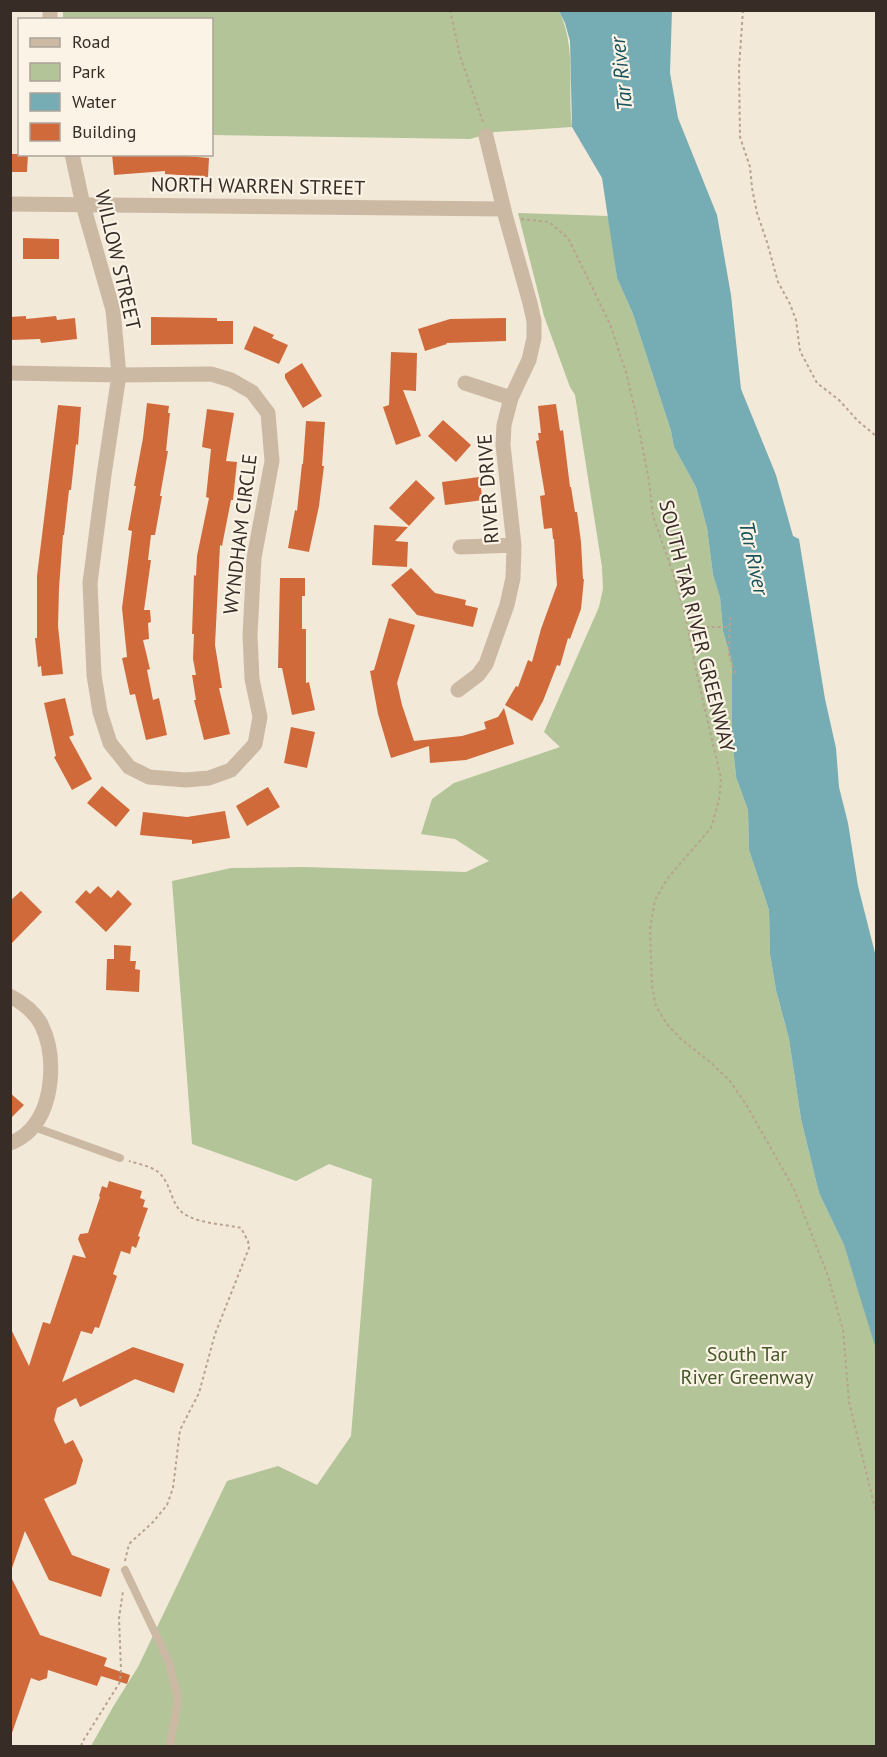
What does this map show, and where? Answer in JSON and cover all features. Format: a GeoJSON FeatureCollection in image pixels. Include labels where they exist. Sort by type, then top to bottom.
{"type":"FeatureCollection","features":[{"type":"Feature","properties":{"kind":"street","name":"RIVER DRIVE"},"geometry":{"type":"LineString","coordinates":[[458,690],[478,675],[486,664],[507,605],[513,578],[514,545],[503,445],[504,424],[511,398],[529,360],[534,338],[534,321],[486,136]]}},
{"type":"Feature","properties":{"kind":"street","name":"WILLOW STREET"},"geometry":{"type":"LineString","coordinates":[[72,156],[83,205],[112,310],[119,375]]}},
{"type":"Feature","properties":{"kind":"street","name":"NORTH WARREN STREET"},"geometry":{"type":"LineString","coordinates":[[10,204],[504,210]]}},
{"type":"Feature","properties":{"kind":"street","name":"WYNDHAM CIRCLE"},"geometry":{"type":"LineString","coordinates":[[10,373],[211,374],[231,380],[252,392],[267,413],[272,460],[254,558],[250,635],[252,679],[260,717],[255,744],[231,770],[209,778],[186,780],[149,777],[129,767],[110,743],[100,712],[94,675],[90,583],[119,375]]}},
{"type":"Feature","properties":{"kind":"street"},"geometry":{"type":"LineString","coordinates":[[465,383],[511,398]]}},
{"type":"Feature","properties":{"kind":"street"},"geometry":{"type":"LineString","coordinates":[[460,547],[514,545]]}},
{"type":"Feature","properties":{"kind":"street"},"geometry":{"type":"LineString","coordinates":[[10,996],[34,1013],[42,1026],[50,1060],[49,1092],[45,1108],[33,1127],[17,1142],[10,1143]]}},
{"type":"Feature","properties":{"kind":"lane"},"geometry":{"type":"LineString","coordinates":[[33,1127],[120,1158]]}},
{"type":"Feature","properties":{"kind":"lane"},"geometry":{"type":"LineString","coordinates":[[125,1570],[169,1662],[178,1699],[170,1746]]}},
{"type":"Feature","properties":{"kind":"path"},"geometry":{"type":"LineString","coordinates":[[450,10],[460,56],[486,136]]}},
{"type":"Feature","properties":{"kind":"path"},"geometry":{"type":"LineString","coordinates":[[743,10],[739,68],[740,137],[750,167],[757,213],[778,282],[796,320],[800,351],[817,382],[876,436]]}},
{"type":"Feature","properties":{"kind":"path","name":"SOUTH TAR RIVER GREENWAY"},"geometry":{"type":"LineString","coordinates":[[519,218],[549,222],[568,238],[610,324],[626,372],[649,481],[653,516],[674,576],[721,778],[719,800],[711,828],[667,879],[655,900],[650,929],[652,985],[656,1007],[681,1039],[730,1081],[747,1106],[794,1189],[838,1307],[843,1329],[849,1402],[876,1512]]}},
{"type":"Feature","properties":{"kind":"path"},"geometry":{"type":"LineString","coordinates":[[730,617],[729,654],[735,674]]}},
{"type":"Feature","properties":{"kind":"path"},"geometry":{"type":"LineString","coordinates":[[688,630],[730,627]]}},
{"type":"Feature","properties":{"kind":"path"},"geometry":{"type":"LineString","coordinates":[[81,1746],[120,1682],[119,1618],[125,1556],[129,1544],[153,1522],[167,1505],[173,1488],[180,1430],[199,1393],[215,1335],[249,1248],[245,1233],[241,1228],[185,1215],[176,1206],[162,1174],[120,1158]]}},
{"type":"Feature","properties":{"kind":"green space"},"geometry":{"type":"Polygon","coordinates":[[[63,10],[559,11],[565,25],[570,54],[572,127],[495,132],[470,139],[213,135],[213,18],[63,18],[63,10]]]}},
{"type":"Feature","properties":{"kind":"green space","name":"South Tar River Greenway"},"geometry":{"type":"Polygon","coordinates":[[[518,213],[609,216],[617,278],[633,314],[671,431],[674,447],[696,487],[707,528],[713,575],[720,596],[723,631],[732,661],[732,736],[736,777],[748,810],[749,850],[769,910],[770,954],[776,990],[789,1039],[801,1119],[819,1193],[844,1245],[876,1345],[876,1746],[91,1746],[138,1667],[227,1481],[278,1466],[317,1485],[351,1436],[372,1179],[329,1164],[296,1181],[192,1144],[172,881],[231,868],[304,867],[466,872],[489,861],[455,839],[421,834],[432,799],[454,783],[560,747],[544,732],[599,607],[603,589],[602,567],[575,395],[544,316],[518,213]]]}},
{"type":"Feature","properties":{"kind":"water","name":"Tar River"},"geometry":{"type":"Polygon","coordinates":[[[559,11],[672,11],[670,73],[678,118],[717,215],[731,295],[741,389],[776,475],[793,536],[799,539],[825,699],[836,748],[839,787],[848,823],[858,886],[876,957],[876,1349],[844,1245],[819,1193],[801,1119],[789,1039],[776,990],[770,954],[769,910],[749,850],[748,810],[736,777],[732,736],[732,662],[723,631],[720,597],[713,575],[707,528],[696,487],[674,447],[671,431],[633,314],[617,278],[602,178],[572,127],[570,41],[559,11]]]}},
{"type":"Feature","properties":{"kind":"building"},"geometry":{"type":"Polygon","coordinates":[[[10,154],[28,156],[27,172],[10,172],[10,154]]]}},
{"type":"Feature","properties":{"kind":"building"},"geometry":{"type":"Polygon","coordinates":[[[112,156],[209,158],[208,177],[165,174],[165,171],[114,175],[112,156]]]}},
{"type":"Feature","properties":{"kind":"building"},"geometry":{"type":"Polygon","coordinates":[[[23,238],[59,239],[59,259],[23,259],[23,238]]]}},
{"type":"Feature","properties":{"kind":"building"},"geometry":{"type":"Polygon","coordinates":[[[26,316],[26,319],[56,316],[57,320],[75,318],[77,339],[41,343],[40,339],[10,340],[10,317],[26,316]]]}},
{"type":"Feature","properties":{"kind":"building"},"geometry":{"type":"Polygon","coordinates":[[[151,317],[217,318],[217,321],[233,321],[233,344],[151,345],[151,317]]]}},
{"type":"Feature","properties":{"kind":"building"},"geometry":{"type":"Polygon","coordinates":[[[506,318],[506,341],[446,343],[425,351],[418,329],[450,319],[506,318]]]}},
{"type":"Feature","properties":{"kind":"building"},"geometry":{"type":"Polygon","coordinates":[[[254,326],[274,335],[272,338],[288,345],[279,364],[244,349],[254,326]]]}},
{"type":"Feature","properties":{"kind":"building"},"geometry":{"type":"Polygon","coordinates":[[[391,352],[417,353],[416,391],[403,390],[421,436],[396,445],[383,407],[389,405],[391,352]]]}},
{"type":"Feature","properties":{"kind":"building"},"geometry":{"type":"Polygon","coordinates":[[[302,363],[322,396],[303,408],[285,378],[285,374],[302,363]]]}},
{"type":"Feature","properties":{"kind":"building"},"geometry":{"type":"Polygon","coordinates":[[[147,403],[169,406],[168,413],[170,413],[166,451],[168,451],[160,496],[162,496],[155,535],[151,535],[148,560],[151,560],[144,610],[150,610],[149,639],[143,640],[150,669],[147,670],[153,700],[159,698],[167,735],[146,740],[135,694],[130,695],[122,658],[127,657],[122,608],[132,531],[128,530],[147,403]]]}},
{"type":"Feature","properties":{"kind":"building"},"geometry":{"type":"Polygon","coordinates":[[[556,404],[560,431],[563,430],[570,487],[575,512],[577,512],[584,579],[581,609],[570,639],[568,638],[560,666],[557,665],[543,701],[532,721],[505,705],[516,686],[518,687],[528,660],[532,662],[557,585],[552,528],[544,529],[540,496],[545,495],[536,441],[539,440],[538,433],[541,433],[538,406],[556,404]]]}},
{"type":"Feature","properties":{"kind":"building"},"geometry":{"type":"Polygon","coordinates":[[[58,405],[81,407],[78,445],[76,444],[63,535],[59,588],[58,626],[63,674],[42,676],[41,666],[38,667],[35,638],[37,638],[37,576],[58,405]]]}},
{"type":"Feature","properties":{"kind":"building"},"geometry":{"type":"Polygon","coordinates":[[[207,409],[234,413],[226,461],[237,462],[233,500],[231,500],[222,546],[220,545],[215,645],[222,688],[219,688],[230,734],[204,740],[194,700],[196,700],[192,675],[196,675],[193,659],[194,634],[192,634],[194,575],[196,576],[197,556],[209,498],[206,497],[211,449],[202,447],[207,409]]]}},
{"type":"Feature","properties":{"kind":"building"},"geometry":{"type":"Polygon","coordinates":[[[443,420],[471,445],[456,462],[428,436],[443,420]]]}},
{"type":"Feature","properties":{"kind":"building"},"geometry":{"type":"Polygon","coordinates":[[[306,421],[325,422],[322,466],[324,466],[319,506],[309,552],[288,548],[295,510],[297,511],[306,421]]]}},
{"type":"Feature","properties":{"kind":"building"},"geometry":{"type":"Polygon","coordinates":[[[479,477],[483,500],[445,505],[442,482],[479,477]]]}},
{"type":"Feature","properties":{"kind":"building"},"geometry":{"type":"Polygon","coordinates":[[[416,480],[435,498],[409,526],[389,508],[416,480]]]}},
{"type":"Feature","properties":{"kind":"building"},"geometry":{"type":"Polygon","coordinates":[[[374,525],[408,527],[395,541],[408,542],[407,567],[372,565],[374,525]]]}},
{"type":"Feature","properties":{"kind":"building"},"geometry":{"type":"Polygon","coordinates":[[[411,568],[435,593],[466,600],[465,605],[478,608],[473,627],[417,615],[391,585],[411,568]]]}},
{"type":"Feature","properties":{"kind":"building"},"geometry":{"type":"Polygon","coordinates":[[[280,578],[305,578],[305,596],[302,596],[302,629],[306,629],[306,683],[309,682],[315,710],[292,715],[282,668],[278,668],[280,578]]]}},
{"type":"Feature","properties":{"kind":"building"},"geometry":{"type":"Polygon","coordinates":[[[389,618],[415,625],[397,683],[414,741],[462,736],[486,729],[484,722],[498,717],[504,708],[514,744],[466,760],[430,763],[429,746],[391,758],[378,714],[370,671],[374,670],[389,618]]]}},
{"type":"Feature","properties":{"kind":"building"},"geometry":{"type":"Polygon","coordinates":[[[65,698],[74,735],[69,737],[92,779],[72,790],[54,757],[56,756],[44,703],[65,698]]]}},
{"type":"Feature","properties":{"kind":"building"},"geometry":{"type":"Polygon","coordinates":[[[291,727],[315,732],[307,768],[284,763],[291,727]]]}},
{"type":"Feature","properties":{"kind":"building"},"geometry":{"type":"Polygon","coordinates":[[[102,786],[130,810],[116,827],[87,803],[102,786]]]}},
{"type":"Feature","properties":{"kind":"building"},"geometry":{"type":"Polygon","coordinates":[[[268,787],[280,807],[247,826],[236,806],[268,787]]]}},
{"type":"Feature","properties":{"kind":"building"},"geometry":{"type":"Polygon","coordinates":[[[225,811],[230,838],[192,844],[192,840],[140,835],[143,812],[187,817],[225,811]]]}},
{"type":"Feature","properties":{"kind":"building"},"geometry":{"type":"Polygon","coordinates":[[[98,886],[111,898],[118,890],[132,904],[106,932],[75,902],[86,890],[90,894],[98,886]]]}},
{"type":"Feature","properties":{"kind":"building"},"geometry":{"type":"Polygon","coordinates":[[[21,891],[42,912],[10,945],[10,901],[21,891]]]}},
{"type":"Feature","properties":{"kind":"building"},"geometry":{"type":"Polygon","coordinates":[[[114,945],[131,946],[130,961],[136,961],[135,969],[140,970],[139,992],[106,990],[107,959],[114,959],[114,945]]]}},
{"type":"Feature","properties":{"kind":"building"},"geometry":{"type":"Polygon","coordinates":[[[10,1093],[24,1105],[10,1119],[10,1093]]]}},
{"type":"Feature","properties":{"kind":"building"},"geometry":{"type":"Polygon","coordinates":[[[109,1181],[142,1191],[140,1198],[145,1200],[143,1207],[148,1208],[136,1248],[132,1246],[130,1254],[121,1251],[113,1274],[117,1276],[99,1328],[95,1327],[92,1334],[81,1331],[62,1382],[133,1347],[184,1364],[174,1393],[135,1379],[80,1407],[76,1398],[57,1408],[54,1420],[65,1444],[73,1440],[83,1460],[76,1484],[44,1499],[72,1555],[110,1569],[101,1597],[49,1580],[25,1531],[12,1568],[10,1568],[10,1327],[29,1366],[43,1322],[50,1324],[73,1255],[86,1258],[78,1239],[80,1234],[88,1233],[102,1186],[107,1188],[109,1181]]]}},
{"type":"Feature","properties":{"kind":"building"},"geometry":{"type":"Polygon","coordinates":[[[10,1575],[40,1635],[107,1658],[104,1666],[130,1675],[127,1684],[101,1676],[97,1686],[48,1670],[47,1678],[39,1681],[31,1678],[12,1733],[10,1732],[10,1575]]]}}]}
